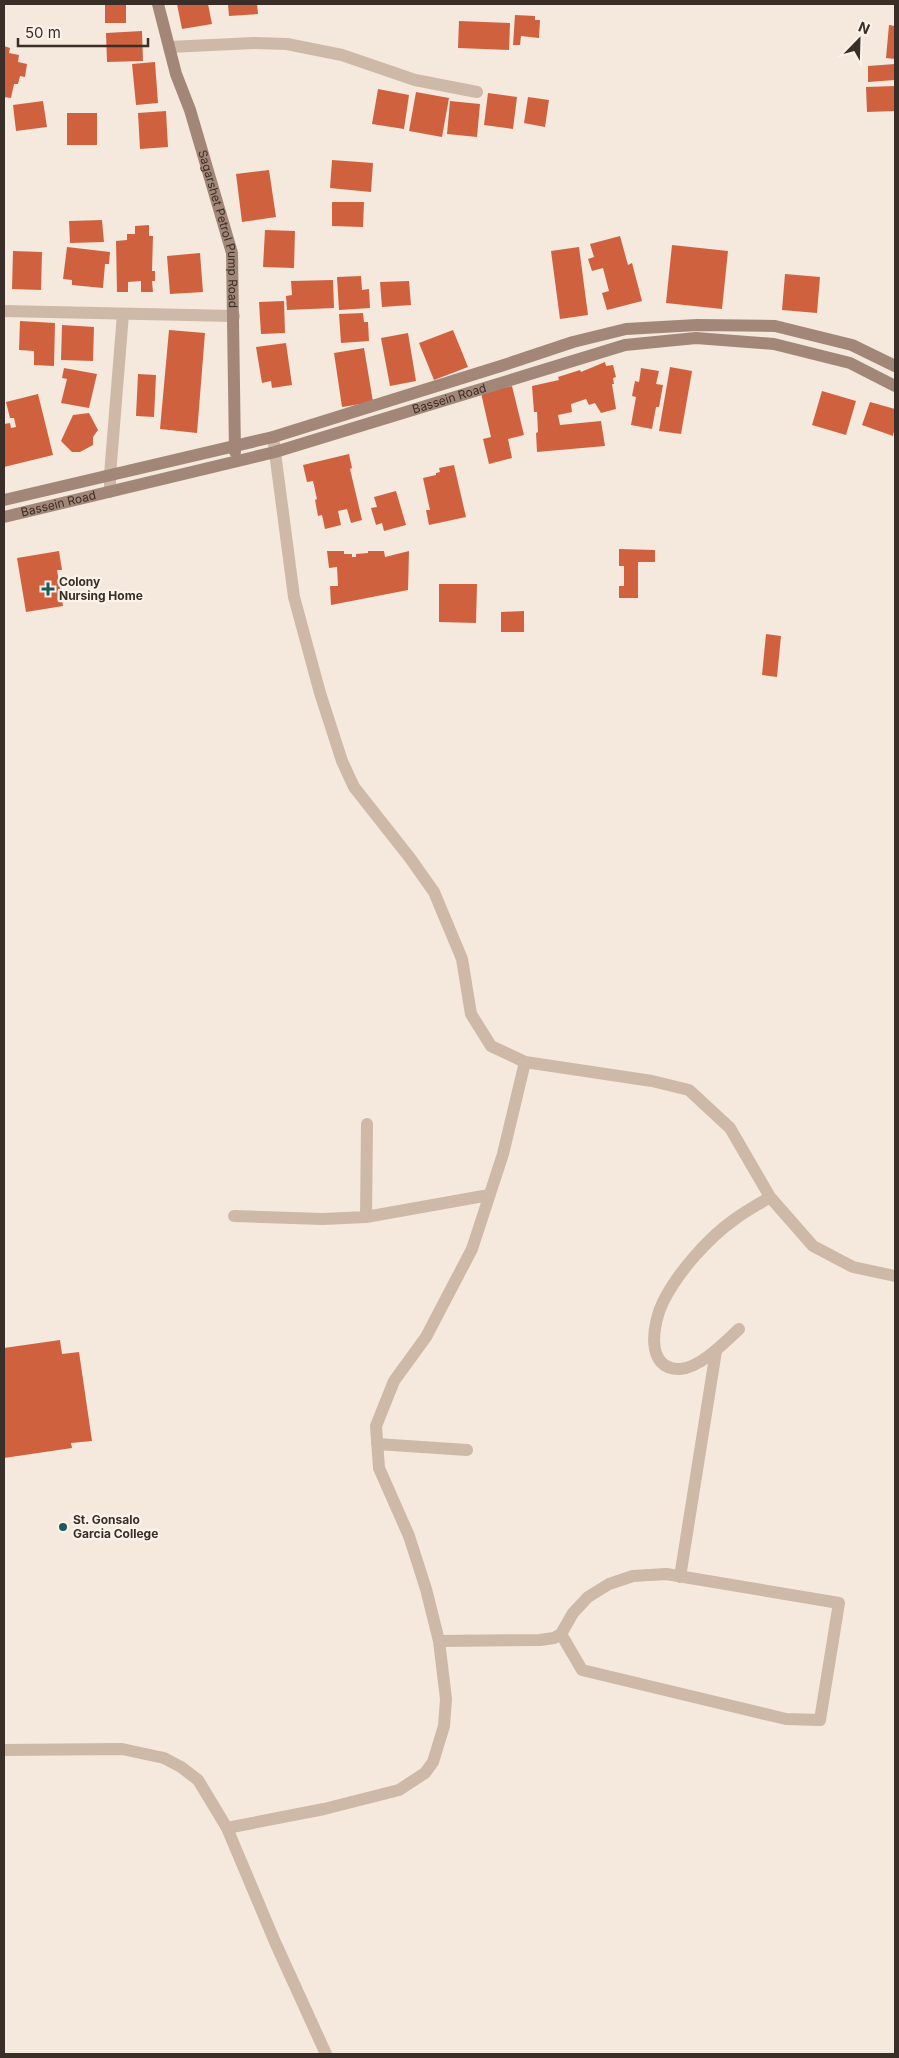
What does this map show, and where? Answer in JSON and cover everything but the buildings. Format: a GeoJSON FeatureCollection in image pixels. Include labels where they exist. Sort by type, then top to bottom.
{"type":"FeatureCollection","features":[{"type":"Feature","properties":{"kind":"main road","name":"Sagarshet Petrol Pump Road"},"geometry":{"type":"LineString","coordinates":[[158,4],[176,74],[190,110],[232,253],[235,462]]}},
{"type":"Feature","properties":{"kind":"main road","name":"Bassein Road"},"geometry":{"type":"LineString","coordinates":[[4,500],[273,437],[573,342],[626,329],[697,325],[775,326],[852,345],[895,366]]}},
{"type":"Feature","properties":{"kind":"main road","name":"Bassein Road"},"geometry":{"type":"LineString","coordinates":[[4,517],[275,452],[625,345],[696,338],[774,344],[850,363],[895,386]]}},
{"type":"Feature","properties":{"kind":"street"},"geometry":{"type":"LineString","coordinates":[[169,47],[254,43],[288,44],[342,55],[415,80],[477,92]]}},
{"type":"Feature","properties":{"kind":"street"},"geometry":{"type":"LineString","coordinates":[[4,311],[234,316]]}},
{"type":"Feature","properties":{"kind":"street"},"geometry":{"type":"LineString","coordinates":[[110,492],[123,314]]}},
{"type":"Feature","properties":{"kind":"street"},"geometry":{"type":"LineString","coordinates":[[273,437],[294,597],[320,693],[342,761],[354,787],[410,858],[434,892],[462,959],[471,1014],[491,1046],[525,1062],[652,1081],[689,1090],[730,1128],[770,1197],[813,1246],[853,1267],[895,1276]]}},
{"type":"Feature","properties":{"kind":"street"},"geometry":{"type":"LineString","coordinates":[[227,1828],[399,1790],[425,1773],[433,1762],[444,1726],[446,1699],[439,1641],[426,1589],[409,1536],[379,1468],[376,1426],[394,1381],[426,1337],[472,1249],[503,1154],[525,1062]]}},
{"type":"Feature","properties":{"kind":"street"},"geometry":{"type":"LineString","coordinates":[[366,1217],[368,1124]]}},
{"type":"Feature","properties":{"kind":"street"},"geometry":{"type":"LineString","coordinates":[[234,1216],[323,1219],[366,1217],[489,1195]]}},
{"type":"Feature","properties":{"kind":"street"},"geometry":{"type":"LineString","coordinates":[[739,1329],[716,1351],[681,1369],[668,1367],[660,1360],[655,1351],[654,1334],[662,1303],[678,1276],[734,1220],[770,1197]]}},
{"type":"Feature","properties":{"kind":"street"},"geometry":{"type":"LineString","coordinates":[[680,1577],[716,1351]]}},
{"type":"Feature","properties":{"kind":"street"},"geometry":{"type":"LineString","coordinates":[[377,1444],[467,1450]]}},
{"type":"Feature","properties":{"kind":"street"},"geometry":{"type":"LineString","coordinates":[[439,1641],[540,1640],[554,1638],[561,1634],[580,1604],[609,1584],[632,1576],[666,1574],[838,1603],[820,1720],[786,1719],[582,1670],[561,1634]]}},
{"type":"Feature","properties":{"kind":"street"},"geometry":{"type":"LineString","coordinates":[[4,1750],[122,1750],[164,1758],[181,1767],[198,1780],[227,1828],[275,1942],[326,2054]]}},
{"type":"Feature","properties":{"kind":"place","name":"Colony Nursing Home"},"geometry":{"type":"Point","coordinates":[48,589]}},
{"type":"Feature","properties":{"kind":"place","name":"St. Gonsalo Garcia College"},"geometry":{"type":"Point","coordinates":[63,1527]}}]}
